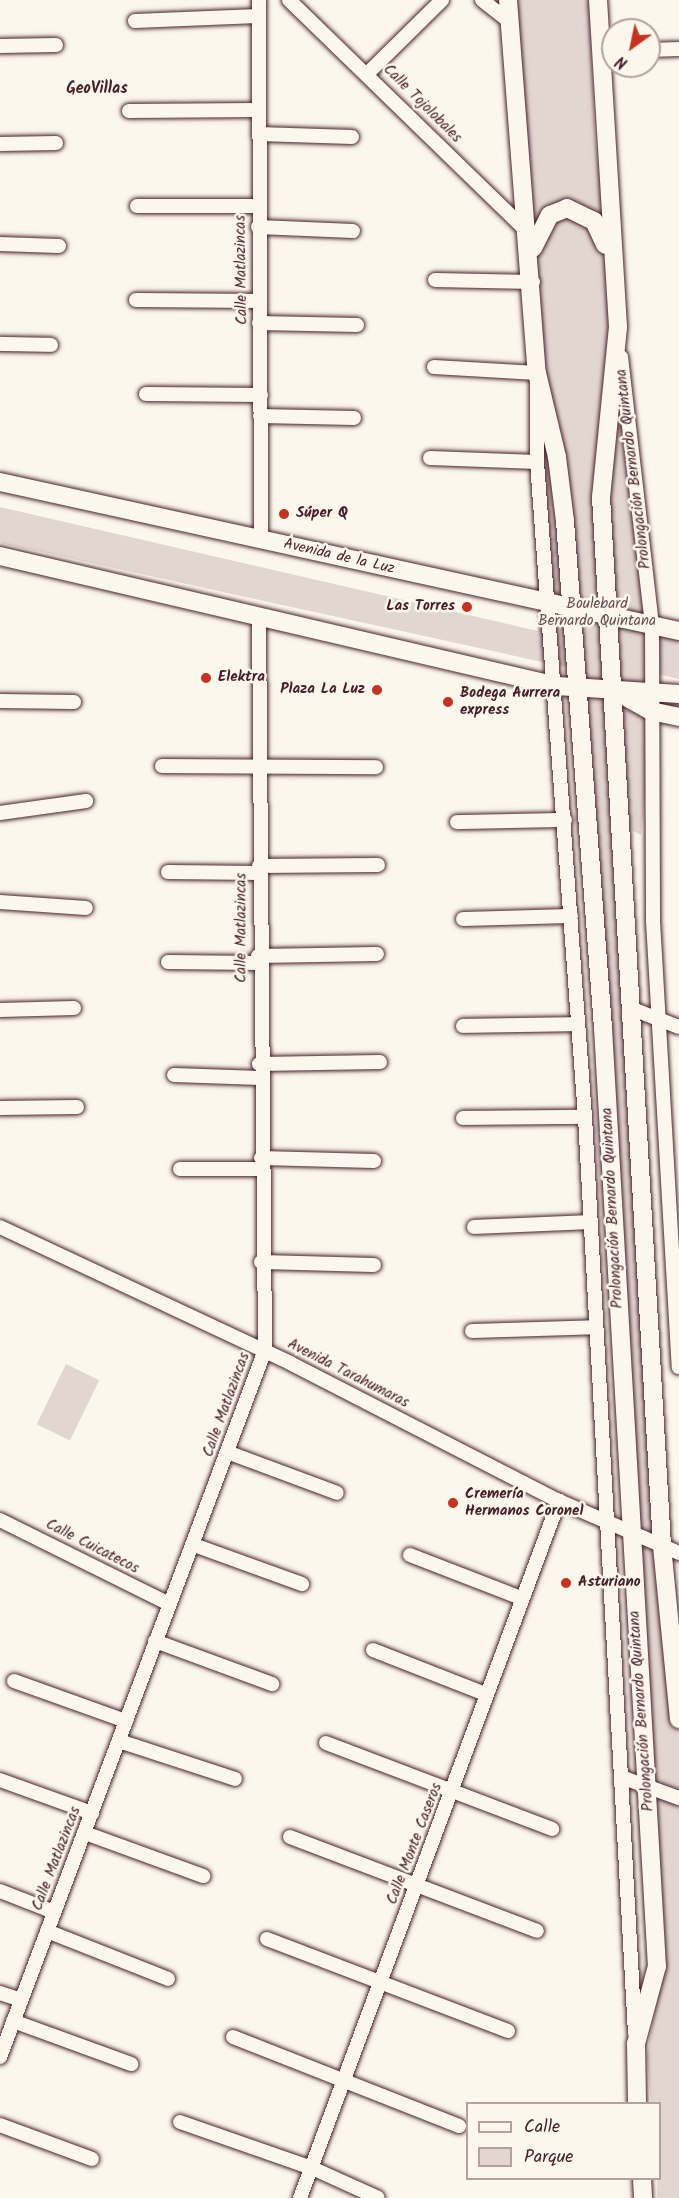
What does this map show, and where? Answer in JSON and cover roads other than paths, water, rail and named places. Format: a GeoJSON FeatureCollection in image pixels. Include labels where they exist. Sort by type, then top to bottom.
{"type":"FeatureCollection","features":[{"type":"Feature","properties":{"kind":"main road","name":"Prolongación Bernardo Quintana"},"geometry":{"type":"LineString","coordinates":[[508,0],[532,253],[537,373],[557,458],[580,687],[630,1532],[648,1786],[657,1966],[636,2044],[638,2102]]}},
{"type":"Feature","properties":{"kind":"main road","name":"Prolongación Bernardo Quintana"},"geometry":{"type":"LineString","coordinates":[[598,0],[601,18]]}},
{"type":"Feature","properties":{"kind":"main road","name":"Prolongación Bernardo Quintana"},"geometry":{"type":"LineString","coordinates":[[607,78],[611,266],[618,327],[602,497],[612,616],[635,1010],[671,1549],[679,1719]]}},
{"type":"Feature","properties":{"kind":"main road"},"geometry":{"type":"LineString","coordinates":[[532,253],[545,220],[567,208],[598,226],[611,266]]}},
{"type":"Feature","properties":{"kind":"main road","name":"Avenida de la Luz"},"geometry":{"type":"LineString","coordinates":[[0,482],[679,631]]}},
{"type":"Feature","properties":{"kind":"main road"},"geometry":{"type":"LineString","coordinates":[[0,556],[557,686],[615,692],[651,688],[679,694]]}},
{"type":"Feature","properties":{"kind":"main road"},"geometry":{"type":"LineString","coordinates":[[615,692],[651,711],[679,717]]}},
{"type":"Feature","properties":{"kind":"main road"},"geometry":{"type":"LineString","coordinates":[[642,2180],[643,2198]]}},
{"type":"Feature","properties":{"kind":"street","name":"Calle Matlazincas"},"geometry":{"type":"LineString","coordinates":[[259,0],[258,227],[261,540]]}},
{"type":"Feature","properties":{"kind":"street","name":"Calle Tojolobales"},"geometry":{"type":"LineString","coordinates":[[289,0],[304,5],[368,74],[530,234]]}},
{"type":"Feature","properties":{"kind":"street"},"geometry":{"type":"LineString","coordinates":[[368,74],[442,0]]}},
{"type":"Feature","properties":{"kind":"street"},"geometry":{"type":"LineString","coordinates":[[482,0],[509,21]]}},
{"type":"Feature","properties":{"kind":"street"},"geometry":{"type":"LineString","coordinates":[[135,21],[258,16]]}},
{"type":"Feature","properties":{"kind":"street"},"geometry":{"type":"LineString","coordinates":[[0,46],[56,45]]}},
{"type":"Feature","properties":{"kind":"street"},"geometry":{"type":"LineString","coordinates":[[661,50],[679,49]]}},
{"type":"Feature","properties":{"kind":"street"},"geometry":{"type":"LineString","coordinates":[[129,111],[258,110]]}},
{"type":"Feature","properties":{"kind":"street"},"geometry":{"type":"LineString","coordinates":[[259,134],[352,137]]}},
{"type":"Feature","properties":{"kind":"street"},"geometry":{"type":"LineString","coordinates":[[0,144],[56,143]]}},
{"type":"Feature","properties":{"kind":"street"},"geometry":{"type":"LineString","coordinates":[[137,206],[258,206]]}},
{"type":"Feature","properties":{"kind":"street"},"geometry":{"type":"LineString","coordinates":[[258,227],[353,231]]}},
{"type":"Feature","properties":{"kind":"street"},"geometry":{"type":"LineString","coordinates":[[0,244],[59,246]]}},
{"type":"Feature","properties":{"kind":"street"},"geometry":{"type":"LineString","coordinates":[[435,280],[532,282]]}},
{"type":"Feature","properties":{"kind":"street"},"geometry":{"type":"LineString","coordinates":[[136,300],[260,301]]}},
{"type":"Feature","properties":{"kind":"street"},"geometry":{"type":"LineString","coordinates":[[259,323],[357,325]]}},
{"type":"Feature","properties":{"kind":"street","name":"Prolongación Bernardo Quintana"},"geometry":{"type":"LineString","coordinates":[[618,327],[652,625],[651,711],[658,1018],[672,1138],[679,1366]]}},
{"type":"Feature","properties":{"kind":"street"},"geometry":{"type":"LineString","coordinates":[[0,344],[51,345]]}},
{"type":"Feature","properties":{"kind":"street"},"geometry":{"type":"LineString","coordinates":[[434,366],[537,373]]}},
{"type":"Feature","properties":{"kind":"street","name":"Prolongación Bernardo Quintana"},"geometry":{"type":"LineString","coordinates":[[537,373],[537,462],[557,686],[585,1117],[604,1519],[624,1778],[636,2044]]}},
{"type":"Feature","properties":{"kind":"street"},"geometry":{"type":"LineString","coordinates":[[146,394],[261,395]]}},
{"type":"Feature","properties":{"kind":"street"},"geometry":{"type":"LineString","coordinates":[[260,416],[354,418]]}},
{"type":"Feature","properties":{"kind":"street"},"geometry":{"type":"LineString","coordinates":[[430,458],[537,462]]}},
{"type":"Feature","properties":{"kind":"street","name":"Calle Matlazincas"},"geometry":{"type":"LineString","coordinates":[[0,2057],[169,1604],[194,1545],[265,1350],[261,1262],[259,870],[256,768],[259,615]]}},
{"type":"Feature","properties":{"kind":"street"},"geometry":{"type":"LineString","coordinates":[[0,701],[74,702]]}},
{"type":"Feature","properties":{"kind":"street"},"geometry":{"type":"LineString","coordinates":[[162,766],[376,767]]}},
{"type":"Feature","properties":{"kind":"street"},"geometry":{"type":"LineString","coordinates":[[0,813],[86,801]]}},
{"type":"Feature","properties":{"kind":"street"},"geometry":{"type":"LineString","coordinates":[[457,822],[565,820]]}},
{"type":"Feature","properties":{"kind":"street"},"geometry":{"type":"LineString","coordinates":[[168,872],[378,865]]}},
{"type":"Feature","properties":{"kind":"street"},"geometry":{"type":"LineString","coordinates":[[0,902],[86,908]]}},
{"type":"Feature","properties":{"kind":"street"},"geometry":{"type":"LineString","coordinates":[[463,919],[571,916]]}},
{"type":"Feature","properties":{"kind":"street"},"geometry":{"type":"LineString","coordinates":[[168,962],[377,954]]}},
{"type":"Feature","properties":{"kind":"street"},"geometry":{"type":"LineString","coordinates":[[0,1010],[74,1008]]}},
{"type":"Feature","properties":{"kind":"street"},"geometry":{"type":"LineString","coordinates":[[635,1010],[679,1027]]}},
{"type":"Feature","properties":{"kind":"street"},"geometry":{"type":"LineString","coordinates":[[463,1026],[578,1024]]}},
{"type":"Feature","properties":{"kind":"street"},"geometry":{"type":"LineString","coordinates":[[174,1076],[380,1062]]}},
{"type":"Feature","properties":{"kind":"street"},"geometry":{"type":"LineString","coordinates":[[0,1108],[77,1107]]}},
{"type":"Feature","properties":{"kind":"street"},"geometry":{"type":"LineString","coordinates":[[462,1118],[585,1117]]}},
{"type":"Feature","properties":{"kind":"street"},"geometry":{"type":"LineString","coordinates":[[180,1169],[260,1163],[374,1161]]}},
{"type":"Feature","properties":{"kind":"street"},"geometry":{"type":"LineString","coordinates":[[474,1227],[590,1222]]}},
{"type":"Feature","properties":{"kind":"street","name":"Avenida Tarahumaras"},"geometry":{"type":"LineString","coordinates":[[0,1227],[265,1350],[559,1501],[671,1549]]}},
{"type":"Feature","properties":{"kind":"street"},"geometry":{"type":"LineString","coordinates":[[261,1262],[374,1265]]}},
{"type":"Feature","properties":{"kind":"street"},"geometry":{"type":"LineString","coordinates":[[472,1331],[596,1327]]}},
{"type":"Feature","properties":{"kind":"street"},"geometry":{"type":"LineString","coordinates":[[227,1452],[337,1493]]}},
{"type":"Feature","properties":{"kind":"street","name":"Calle Monte Caseros"},"geometry":{"type":"LineString","coordinates":[[300,2198],[452,1795],[485,1694],[559,1501]]}},
{"type":"Feature","properties":{"kind":"street","name":"Calle Cuicatecos"},"geometry":{"type":"LineString","coordinates":[[0,1520],[169,1604]]}},
{"type":"Feature","properties":{"kind":"street"},"geometry":{"type":"LineString","coordinates":[[194,1545],[302,1584]]}},
{"type":"Feature","properties":{"kind":"street"},"geometry":{"type":"LineString","coordinates":[[410,1556],[521,1598]]}},
{"type":"Feature","properties":{"kind":"street"},"geometry":{"type":"LineString","coordinates":[[155,1641],[272,1684]]}},
{"type":"Feature","properties":{"kind":"street"},"geometry":{"type":"LineString","coordinates":[[373,1650],[485,1694]]}},
{"type":"Feature","properties":{"kind":"street"},"geometry":{"type":"LineString","coordinates":[[14,1681],[126,1721]]}},
{"type":"Feature","properties":{"kind":"street"},"geometry":{"type":"LineString","coordinates":[[118,1741],[235,1779]]}},
{"type":"Feature","properties":{"kind":"street"},"geometry":{"type":"LineString","coordinates":[[326,1743],[452,1795],[552,1829]]}},
{"type":"Feature","properties":{"kind":"street"},"geometry":{"type":"LineString","coordinates":[[624,1778],[679,1798]]}},
{"type":"Feature","properties":{"kind":"street"},"geometry":{"type":"LineString","coordinates":[[0,1780],[92,1813]]}},
{"type":"Feature","properties":{"kind":"street"},"geometry":{"type":"LineString","coordinates":[[85,1833],[203,1876]]}},
{"type":"Feature","properties":{"kind":"street"},"geometry":{"type":"LineString","coordinates":[[290,1837],[537,1931]]}},
{"type":"Feature","properties":{"kind":"street"},"geometry":{"type":"LineString","coordinates":[[0,1891],[54,1912]]}},
{"type":"Feature","properties":{"kind":"street"},"geometry":{"type":"LineString","coordinates":[[47,1931],[168,1979]]}},
{"type":"Feature","properties":{"kind":"street"},"geometry":{"type":"LineString","coordinates":[[267,1940],[380,1985],[508,2031]]}},
{"type":"Feature","properties":{"kind":"street"},"geometry":{"type":"LineString","coordinates":[[0,1993],[21,2000]]}},
{"type":"Feature","properties":{"kind":"street"},"geometry":{"type":"LineString","coordinates":[[14,2021],[131,2064]]}},
{"type":"Feature","properties":{"kind":"street"},"geometry":{"type":"LineString","coordinates":[[233,2037],[342,2082],[459,2126]]}},
{"type":"Feature","properties":{"kind":"street"},"geometry":{"type":"LineString","coordinates":[[180,2122],[312,2168],[378,2198]]}},
{"type":"Feature","properties":{"kind":"street"},"geometry":{"type":"LineString","coordinates":[[0,2125],[92,2159]]}},
{"type":"Feature","properties":{"kind":"place","name":"Súper Q"},"geometry":{"type":"Point","coordinates":[284,514]}},
{"type":"Feature","properties":{"kind":"place","name":"Las Torres"},"geometry":{"type":"Point","coordinates":[467,607]}},
{"type":"Feature","properties":{"kind":"place","name":"Elektra"},"geometry":{"type":"Point","coordinates":[206,678]}},
{"type":"Feature","properties":{"kind":"place","name":"Plaza La Luz"},"geometry":{"type":"Point","coordinates":[377,690]}},
{"type":"Feature","properties":{"kind":"place","name":"Bodega Aurrera express"},"geometry":{"type":"Point","coordinates":[448,702]}},
{"type":"Feature","properties":{"kind":"place","name":"Cremería Hermanos Coronel"},"geometry":{"type":"Point","coordinates":[453,1503]}},
{"type":"Feature","properties":{"kind":"place","name":"Asturiano"},"geometry":{"type":"Point","coordinates":[566,1583]}},
{"type":"Feature","properties":{"kind":"district","name":"GeoVillas"},"geometry":{"type":"Point","coordinates":[97,89]}},
{"type":"Feature","properties":{"kind":"park label","name":"Boulebard Bernardo Quintana"},"geometry":{"type":"Point","coordinates":[597,612]}}]}
